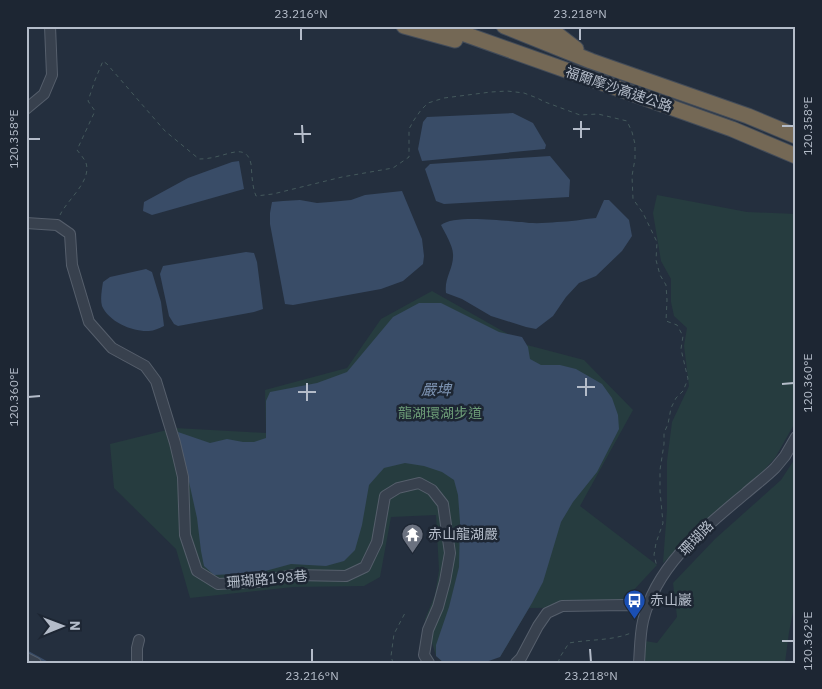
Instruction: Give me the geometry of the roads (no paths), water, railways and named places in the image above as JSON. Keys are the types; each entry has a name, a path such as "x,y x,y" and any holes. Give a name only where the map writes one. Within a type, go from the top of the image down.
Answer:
{"highway":[{"path":"404,26 551,66"},
{"name":"福爾摩沙高速公路","path":"442,26 732,129 796,156"},
{"name":"福爾摩沙高速公路","path":"504,26 591,61 748,116 796,136"},
{"path":"533,26 558,35 591,61"}],"street":[{"path":"26,109 44,94 52,75 50,26"},
{"name":"珊瑚路198巷","path":"26,223 57,225 70,234 72,265 89,322 112,348 145,366 156,381 183,477 185,535 197,570 218,584 257,582 294,575 346,576 365,567 377,542 385,496 398,488 419,483 432,490 443,504 450,554 446,581 428,630 424,655 429,663"},
{"name":"珊瑚路","path":"639,663 642,629 648,606 661,578 702,530 775,468 785,456 796,437"},
{"path":"516,663 521,658 547,613 562,606 648,606"},
{"path":"137,663 139,640"},
{"path":"26,658 36,663"}],"water":[{"path":"513,113 533,123 546,145 545,149 422,161 418,149 423,122 427,117"},
{"path":"550,156 570,180 569,197 444,204 436,201 425,169 430,164"},
{"path":"239,161 244,189 152,215 143,211 144,202 188,178"},
{"path":"402,191 422,239 423,264 403,281 381,289 293,305 285,304 270,224 272,202 300,200 317,203 330,202 351,200 365,195"},
{"path":"604,200 609,200 629,220 632,236 622,251 596,276 579,283 566,297 553,316 536,329 491,316 462,299 446,293 446,283 452,264 453,251 441,225 447,222 468,219 540,223 596,218"},
{"path":"246,252 254,253 257,262 263,309 178,326 174,324 169,316 160,274 163,266"},
{"path":"146,269 152,272 161,302 164,326 155,330 143,331 129,328 110,317 102,306 101,294 103,282 110,277"},
{"name":"嚴埤","path":"419,303 441,303 499,332 522,337 528,347 530,359 541,365 560,365 576,369 602,384 612,398 618,415 619,429 597,472 573,502 561,522 543,582 532,603 500,657 483,663 444,663 436,656 436,645 449,607 459,567 460,522 458,495 454,480 442,472 424,466 405,463 384,468 369,485 362,525 355,550 344,561 326,566 291,564 258,573 214,575 204,566 197,518 178,432 210,443 227,439 254,442 266,438 266,401 270,392 317,383 347,372 393,317"}],"waterway":[{"path":"26,651 48,663"}],"place":[{"name":"赤山龍湖嚴","path":"412,553"},
{"name":"赤山巖","path":"634,619"}],"park label":[{"name":"龍湖環湖步道","path":"440,413"}]}
